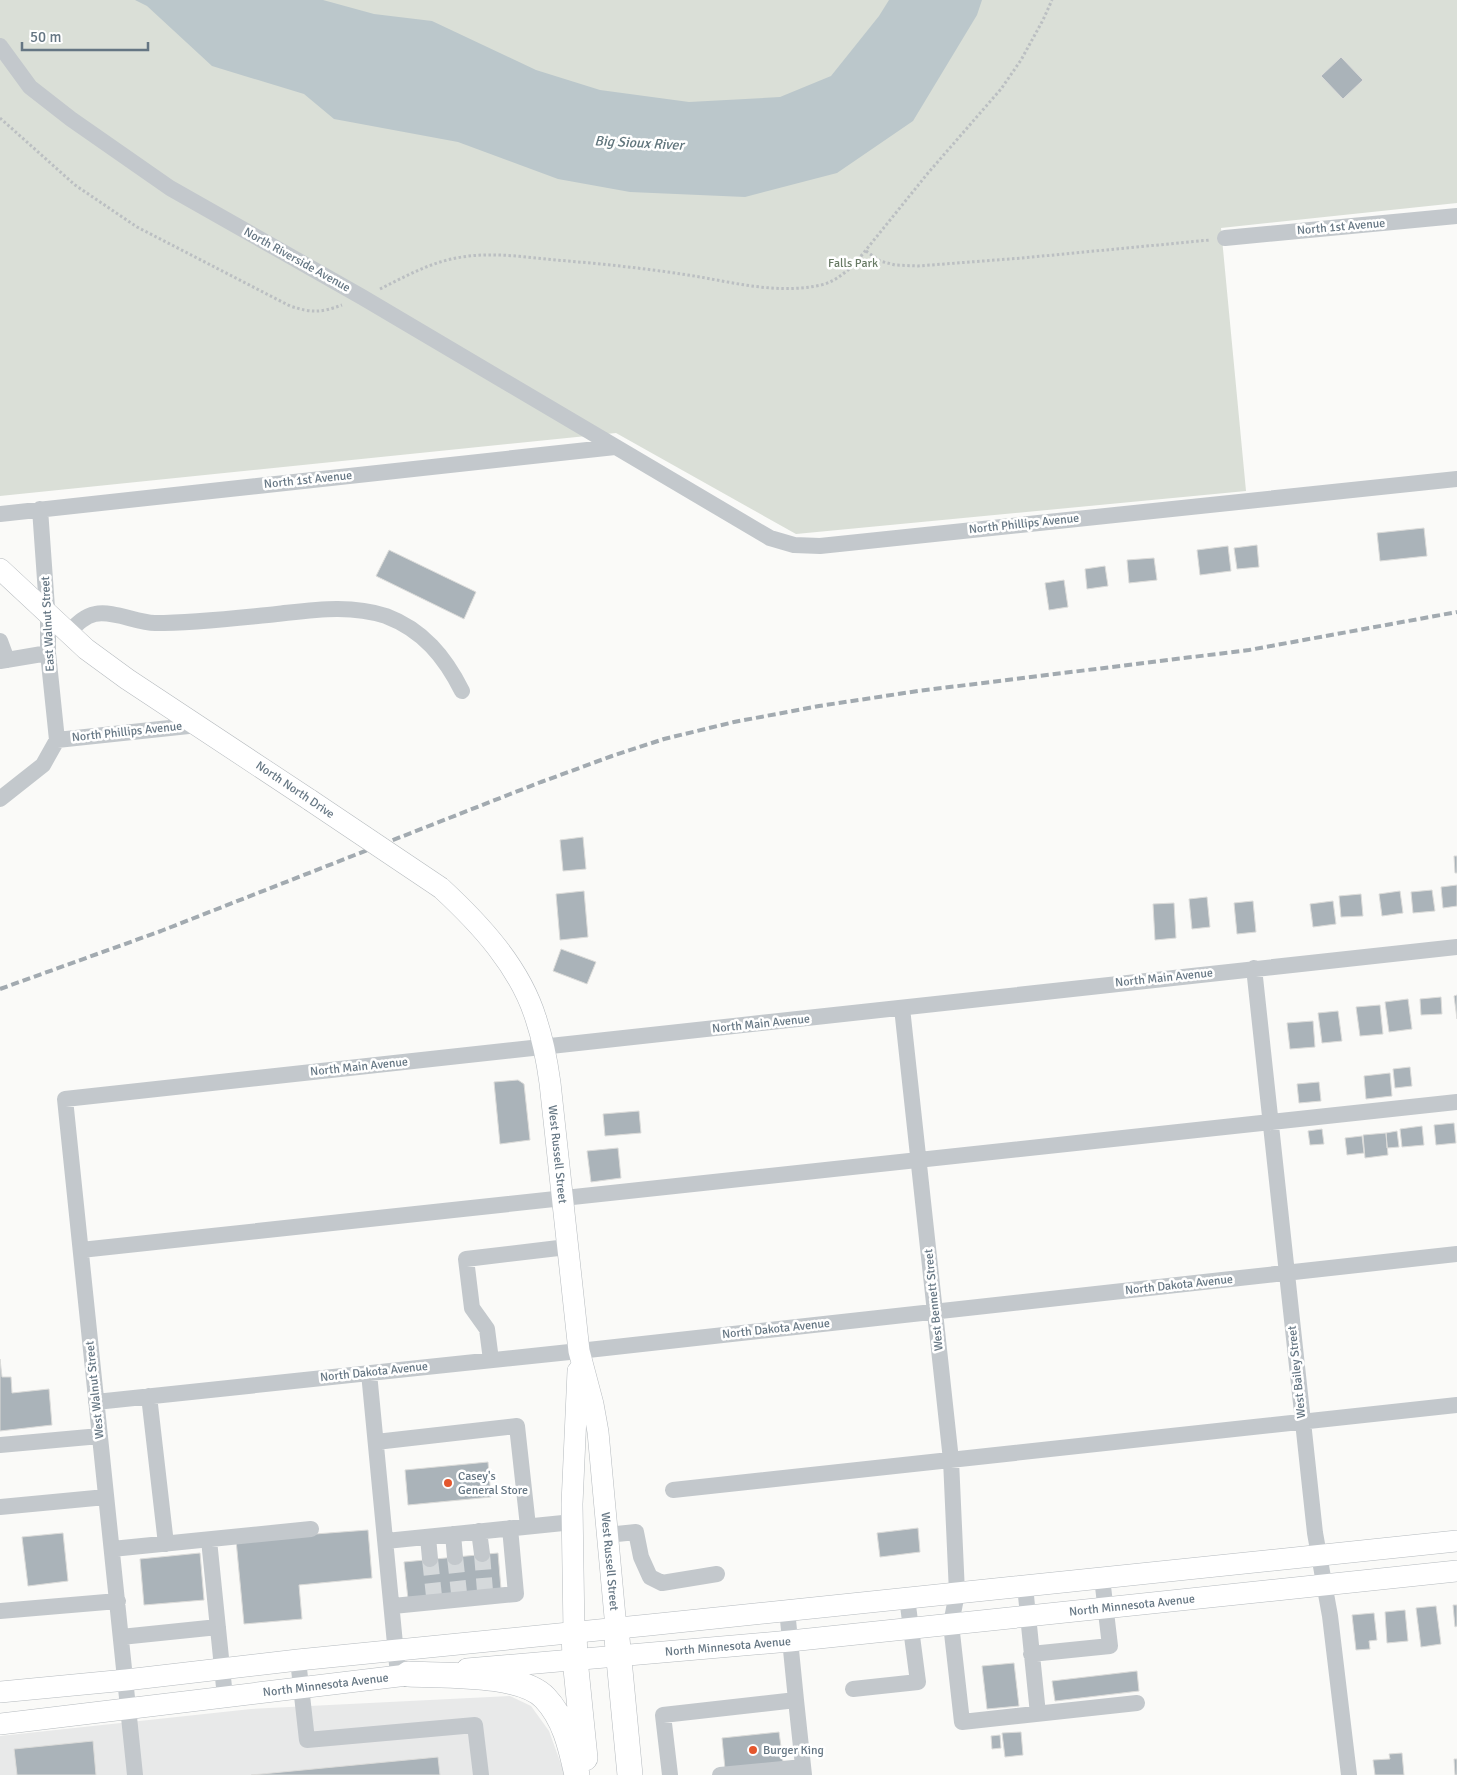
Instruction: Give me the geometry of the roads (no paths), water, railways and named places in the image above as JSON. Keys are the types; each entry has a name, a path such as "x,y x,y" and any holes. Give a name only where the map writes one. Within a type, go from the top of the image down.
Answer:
{"highway":[{"name":"West Russell Street","path":"616,1628 630,1775"},
{"name":"West Russell Street","path":"574,1632 587,1775"},
{"path":"403,1675 503,1679 523,1685 539,1694 551,1705 561,1721 569,1741 577,1775"}],"main road":[{"name":"North North Drive","path":"0,569 86,649 127,679 441,888 472,917 507,961 536,1017 544,1048"},
{"name":"West Russell Street","path":"544,1048 579,1351 593,1404 598,1432 616,1628"},
{"name":"West Russell Street","path":"574,1632 573,1471 579,1351"},
{"name":"North Minnesota Avenue","path":"0,1692 1457,1541"},
{"name":"North Minnesota Avenue","path":"0,1724 403,1675 790,1641 1457,1571"}],"street":[{"name":"North Riverside Avenue","path":"0,46 30,87 71,119 178,193 362,297 615,447"},
{"name":"North 1st Avenue","path":"1225,238 1457,216"},
{"name":"North 1st Avenue","path":"0,514 615,447"},
{"name":"North Phillips Avenue","path":"615,447 770,538 794,546 820,546 1457,479"},
{"name":"East Walnut Street","path":"40,509 48,614 48,653 57,740"},
{"path":"68,633 86,617 97,613 147,623 166,623 219,620 324,608 345,608 384,616 418,632 435,648 453,673 462,692"},
{"path":"0,641 4,660 48,653"},
{"name":"North Phillips Avenue","path":"57,740 198,725"},
{"path":"0,799 42,765 57,740"},
{"name":"North Main Avenue","path":"65,1099 1457,947"},
{"name":"West Bailey Street","path":"1254,968 1315,1533 1330,1616 1349,1775"},
{"name":"West Bennett Street","path":"902,1008 951,1460 957,1593 951,1624 962,1722 1038,1714"},
{"name":"West Walnut Street","path":"65,1099 135,1775"},
{"path":"81,1250 1457,1102"},
{"path":"491,1360 487,1329 472,1308 466,1259 567,1247"},
{"name":"North Dakota Avenue","path":"96,1402 579,1351 1457,1254"},
{"path":"370,1373 396,1651 403,1675"},
{"path":"149,1396 166,1544"},
{"path":"673,1490 1457,1405"},
{"path":"376,1442 517,1426 528,1526"},
{"path":"0,1446 100,1436"},
{"path":"0,1507 106,1497"},
{"path":"386,1541 573,1522"},
{"path":"393,1606 459,1596 516,1594 510,1528"},
{"path":"112,1549 311,1529"},
{"path":"479,1531 482,1554"},
{"path":"607,1535 636,1532 641,1557 650,1577 662,1582 717,1574"},
{"path":"453,1534 454,1557"},
{"path":"428,1537 430,1559"},
{"path":"210,1540 225,1697"},
{"path":"1031,1654 1110,1646 1102,1578"},
{"path":"1025,1586 1038,1714 1137,1703"},
{"path":"853,1689 918,1682 907,1598"},
{"path":"0,1612 118,1601"},
{"path":"720,1775 804,1771 787,1610"},
{"path":"122,1637 218,1627"},
{"path":"298,1660 307,1740 475,1725 481,1775"},
{"path":"670,1775 663,1715 796,1700"}],"water":[{"name":"Big Sioux River","path":"135,0 323,0 374,14 432,21 536,70 600,90 689,102 780,97 831,76 879,16 889,0 982,0 977,15 913,121 837,173 745,197 630,192 558,179 458,142 334,119 304,94 212,66 147,6"}],"tunnel":[{"path":"482,1554 485,1591"},
{"path":"455,1557 459,1593"},
{"path":"430,1559 434,1596"}],"railway":[{"path":"0,989 161,931 541,782 664,739 734,722 819,706 918,691 1249,650 1457,612"}],"place":[{"name":"Casey's General Store","path":"448,1483"},
{"name":"Burger King","path":"753,1750"}],"park label":[{"name":"Falls Park","path":"853,263"}]}
